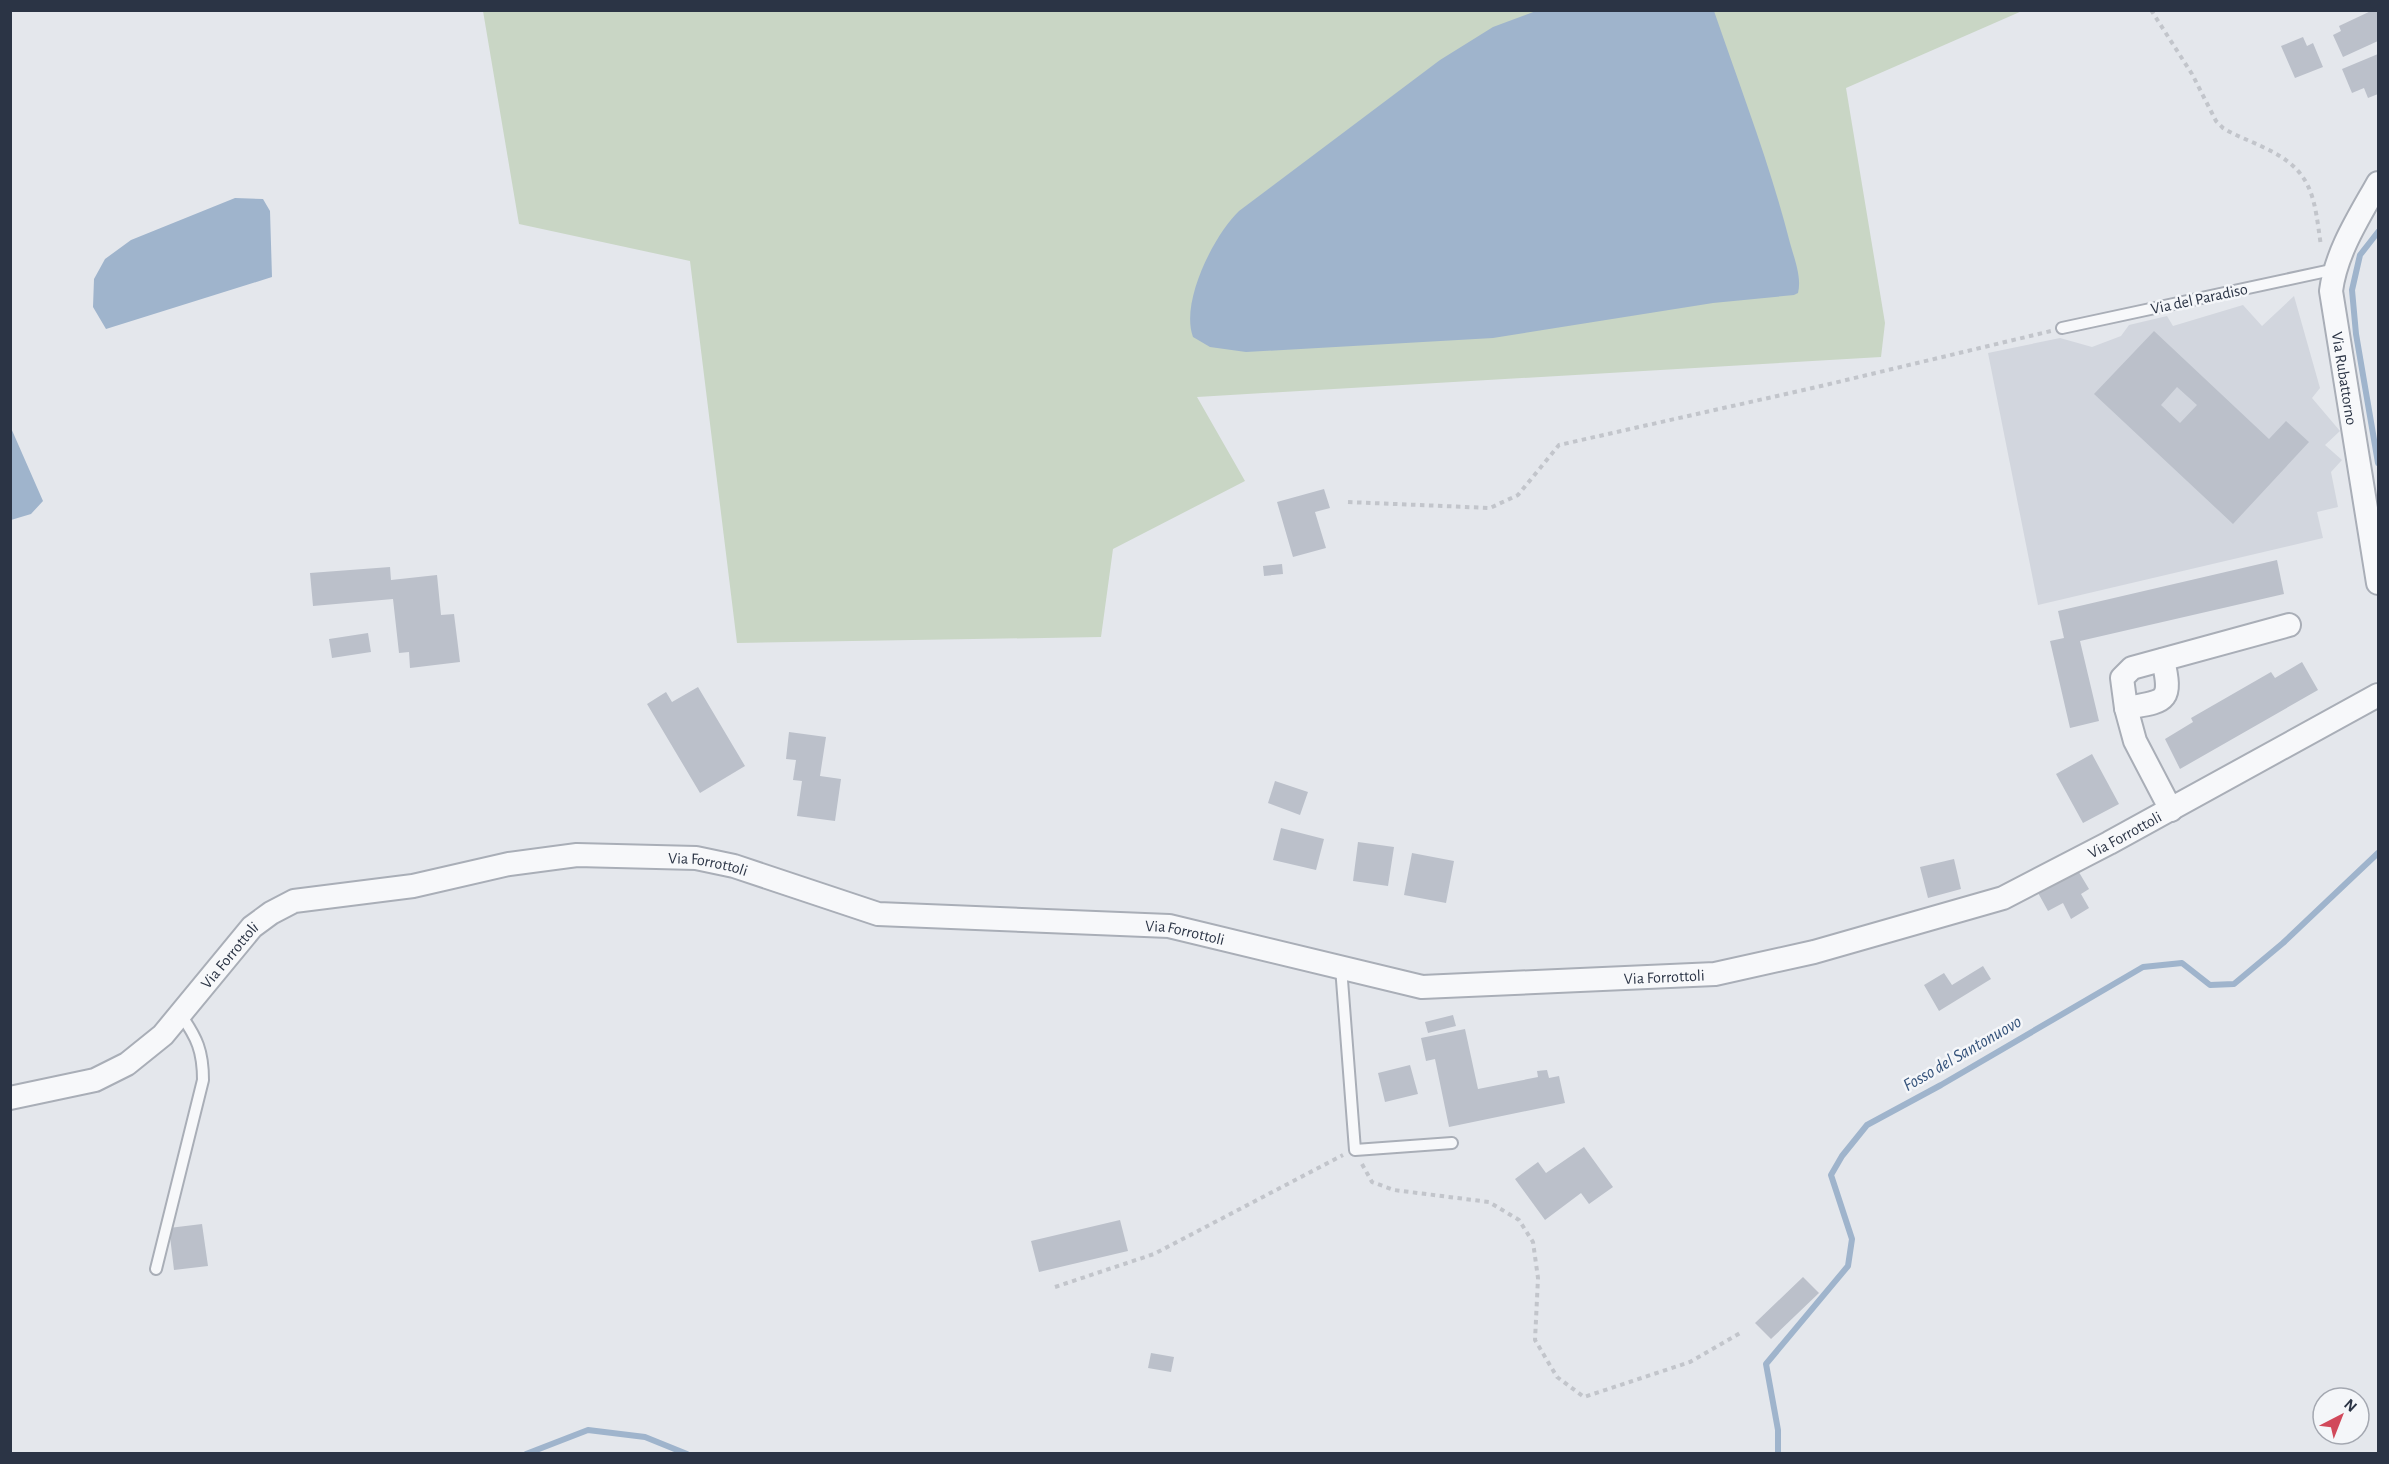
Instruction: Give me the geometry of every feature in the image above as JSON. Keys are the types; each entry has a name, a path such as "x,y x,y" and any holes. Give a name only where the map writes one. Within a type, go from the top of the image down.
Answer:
{"street":[{"name":"Via Rubattorno","path":"2379,183 2354,225 2336,269 2331,291 2379,583"},
{"path":"2171,810 2135,741 2126,708 2122,678 2132,668 2289,625"},
{"path":"2126,708 2164,698 2168,687 2163,660"},
{"name":"Via Forrottoli","path":"10,1098 95,1080 127,1064 163,1035 252,927 271,913 294,901 413,886 509,864 577,855 696,858 734,866 878,914 1169,926 1422,987 1715,974 1814,952 2003,898 2171,810 2379,695"}],"lane":[{"name":"Via del Paradiso","path":"2062,328 2336,269"},
{"path":"1341,968 1355,1150 1452,1143"},
{"path":"156,1269 203,1080 203,1056 195,1036 181,1015"}],"path":[{"path":"2151,10 2192,74 2216,121 2231,133 2278,155 2293,165 2303,177 2314,200 2321,248 2327,260 2336,269"},
{"path":"1348,502 1490,508 1518,495 1559,445 1817,387 2062,328"},
{"path":"1055,1287 1154,1254 1322,1165 1355,1150 1372,1182 1394,1190 1489,1202 1519,1220 1533,1242 1538,1278 1535,1340 1557,1377 1584,1397 1690,1362 1740,1333"}],"shaded area":[{"path":"2294,296 2320,388 2312,398 2340,431 2325,445 2342,460 2331,472 2338,507 2317,512 2323,538 2038,605 1988,353 2060,338 2092,347 2121,336 2129,325 2167,316 2173,326 2243,305 2262,326"}],"green space":[{"path":"483,11 2022,11 1846,88 1885,323 1881,357 1197,397 1245,481 1113,549 1101,637 737,643 690,261 519,224"}],"water":[{"path":"1536,11 1714,11 1773,184 1797,268 1798,293 1713,303 1493,338 1246,352 1210,347 1193,337 1190,323 1195,288 1219,236 1239,211 1440,60 1493,27"},
{"path":"235,198 263,199 270,211 272,277 106,329 93,307 94,279 105,259 131,240"},
{"path":"11,428 43,501 31,514 11,520"}],"building":[{"path":"2373,10 2378,10 2378,41 2343,57 2333,35 2341,31 2339,26"},
{"path":"2303,37 2307,46 2313,43 2323,67 2295,78 2281,46"},
{"path":"2378,54 2378,94 2368,98 2364,88 2352,93 2342,69"},
{"path":"2154,331 2269,439 2286,421 2309,442 2233,524 2094,394","holes":["2177,387 2197,405 2180,423 2161,405"]},
{"path":"1324,489 1330,508 1315,512 1326,548 1293,557 1277,502"},
{"path":"2277,560 2284,594 2080,641 2099,721 2070,728 2050,641 2064,638 2058,611"},
{"path":"1282,564 1283,574 1264,576 1263,566"},
{"path":"390,567 391,580 437,575 441,615 454,614 460,662 410,668 409,652 399,653 393,599 313,606 310,573"},
{"path":"368,633 371,652 332,658 329,639"},
{"path":"2302,662 2318,690 2180,769 2165,739 2193,722 2191,718 2271,672 2275,678"},
{"path":"698,687 745,766 700,793 647,704 666,692 672,702"},
{"path":"789,732 826,737 820,776 841,779 835,821 797,816 802,781 793,780 796,760 786,759"},
{"path":"2092,754 2119,804 2083,823 2056,774"},
{"path":"1275,781 1308,792 1300,815 1268,803"},
{"path":"1281,828 1324,839 1316,870 1273,860"},
{"path":"1358,842 1394,847 1388,886 1353,881"},
{"path":"1412,853 1454,861 1446,903 1404,895"},
{"path":"1954,859 1961,889 1928,898 1920,867"},
{"path":"2077,869 2089,889 2081,894 2089,908 2071,919 2063,903 2048,911 2037,891"},
{"path":"1983,966 1991,979 1939,1011 1924,985 1944,973 1952,985"},
{"path":"1453,1015 1456,1026 1428,1033 1425,1022"},
{"path":"1465,1029 1478,1089 1538,1077 1537,1071 1547,1070 1549,1078 1559,1076 1565,1103 1449,1127 1435,1059 1426,1061 1421,1038"},
{"path":"1410,1065 1418,1094 1385,1102 1378,1073"},
{"path":"1584,1147 1613,1187 1589,1204 1581,1193 1545,1220 1515,1179 1538,1162 1546,1173"},
{"path":"1120,1220 1128,1251 1039,1272 1031,1241"},
{"path":"202,1224 208,1266 174,1270 169,1228"},
{"path":"1803,1277 1819,1293 1771,1339 1755,1323"},
{"path":"1151,1353 1174,1357 1171,1372 1148,1368"}],"waterway":[{"name":"Fosso del Santonuovo","path":"2378,232 2360,255 2352,290 2356,334 2378,463"},
{"name":"Fosso del Santonuovo","path":"1778,1454 1778,1430 1766,1364 1848,1266 1852,1239 1831,1175 1842,1156 1867,1125 1941,1085 2143,967 2182,963 2210,985 2234,984 2283,943 2378,853"},
{"name":"Fosso del Santonuovo","path":"526,1454 588,1430 645,1437 687,1454"}]}
